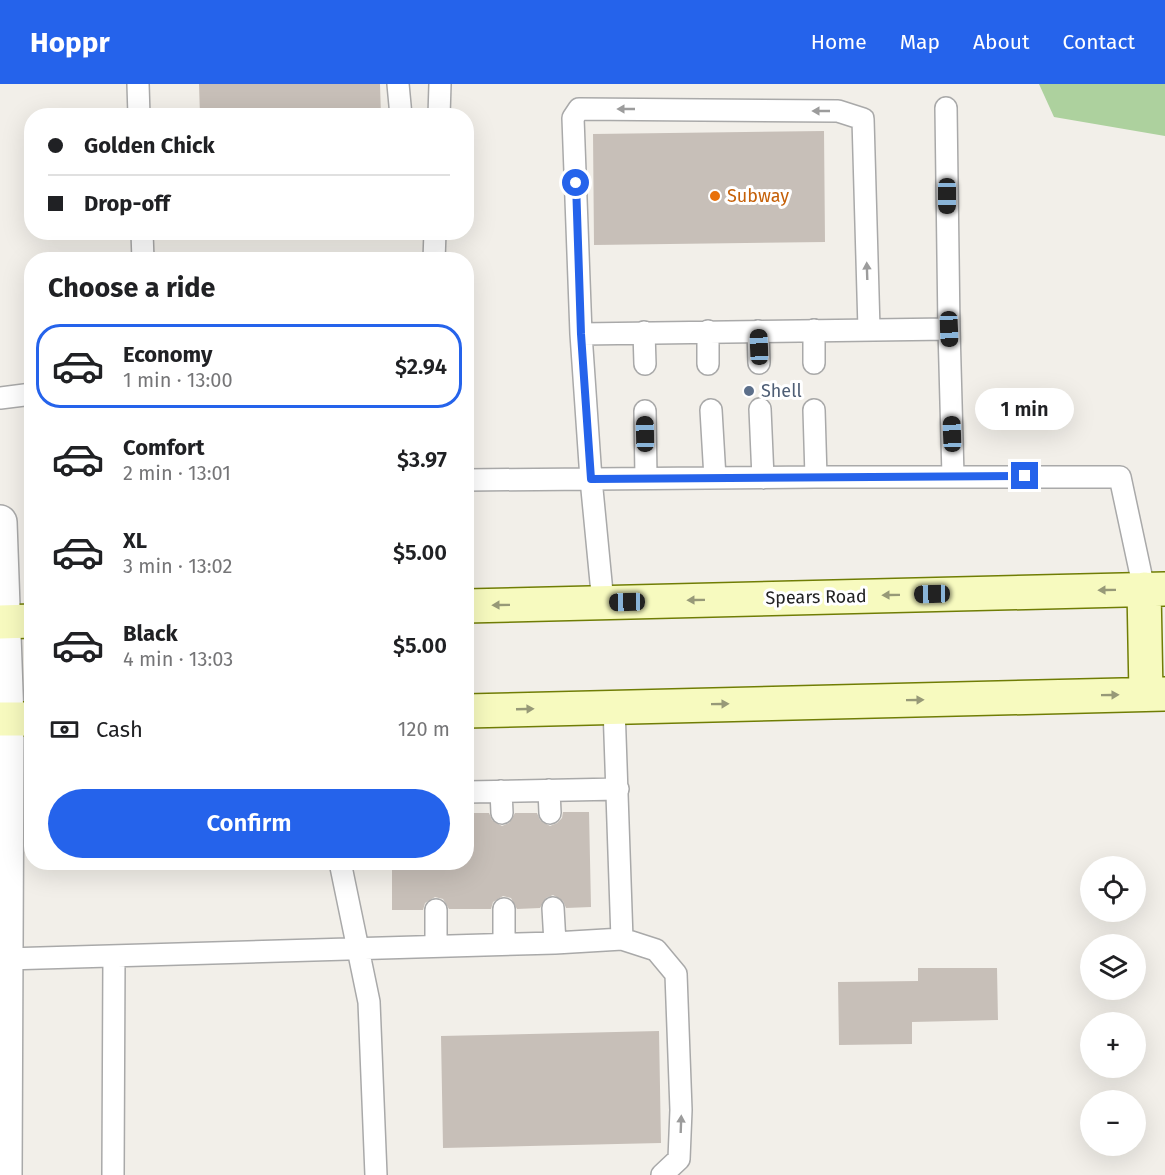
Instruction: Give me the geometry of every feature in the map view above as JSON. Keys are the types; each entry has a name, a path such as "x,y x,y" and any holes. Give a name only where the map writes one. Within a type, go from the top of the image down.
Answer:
{"main road":[{"name":"Spears Road","path":"474,606 1154,589"},
{"path":"474,711 1155,694 1154,589"}],"street":[{"path":"0,522 12,622 13,719 6,959 5,1175"}],"lane":[{"path":"138,84 139,108"},
{"path":"398,84 400,108"},
{"path":"439,108 440,84"},
{"path":"946,108 949,329 954,476"},
{"path":"603,603 591,479 581,334 573,118 579,109 838,111 863,119 869,329"},
{"path":"581,334 949,329"},
{"path":"814,330 814,363"},
{"path":"758,331 759,363"},
{"path":"644,332 645,364"},
{"path":"708,332 708,364"},
{"path":"0,398 24,395"},
{"path":"760,409 763,478"},
{"path":"711,410 715,478"},
{"path":"814,410 816,477"},
{"path":"645,411 646,478"},
{"path":"474,480 1120,477 1154,589"},
{"path":"614,707 622,939"},
{"path":"474,792 618,789"},
{"path":"549,790 550,813"},
{"path":"501,791 502,813"},
{"path":"342,870 369,1002 376,1175"},
{"path":"553,908 555,943"},
{"path":"436,909 436,946"},
{"path":"504,909 504,944"},
{"path":"6,959 555,943 622,939 656,950 676,974 681,1110 679,1159 662,1175"},
{"path":"113,1175 114,957"}],"green space":[{"path":"1039,84 1165,84 1165,136 1054,117"}],"building":[{"path":"199,84 380,84 381,108 200,108"},
{"path":"824,131 825,242 594,245 593,134"},
{"path":"563,812 589,812 591,907 566,908 563,901 553,895 546,898 540,908 517,909 511,898 503,896 493,902 491,909 449,909 443,899 435,897 425,903 423,910 392,910 392,870 474,870 474,813 489,813 492,820 502,826 509,823 515,813 537,813 540,820 550,826 562,818"},
{"path":"918,968 997,968 998,1020 912,1022 912,1044 839,1045 838,982 918,981"},
{"path":"659,1031 661,1143 443,1148 441,1036"}],"place":[{"name":"Subway","path":"715,196"},
{"name":"Shell","path":"749,391"}],"route":[{"path":"576,183 581,334 591,479 1025,476"}]}
